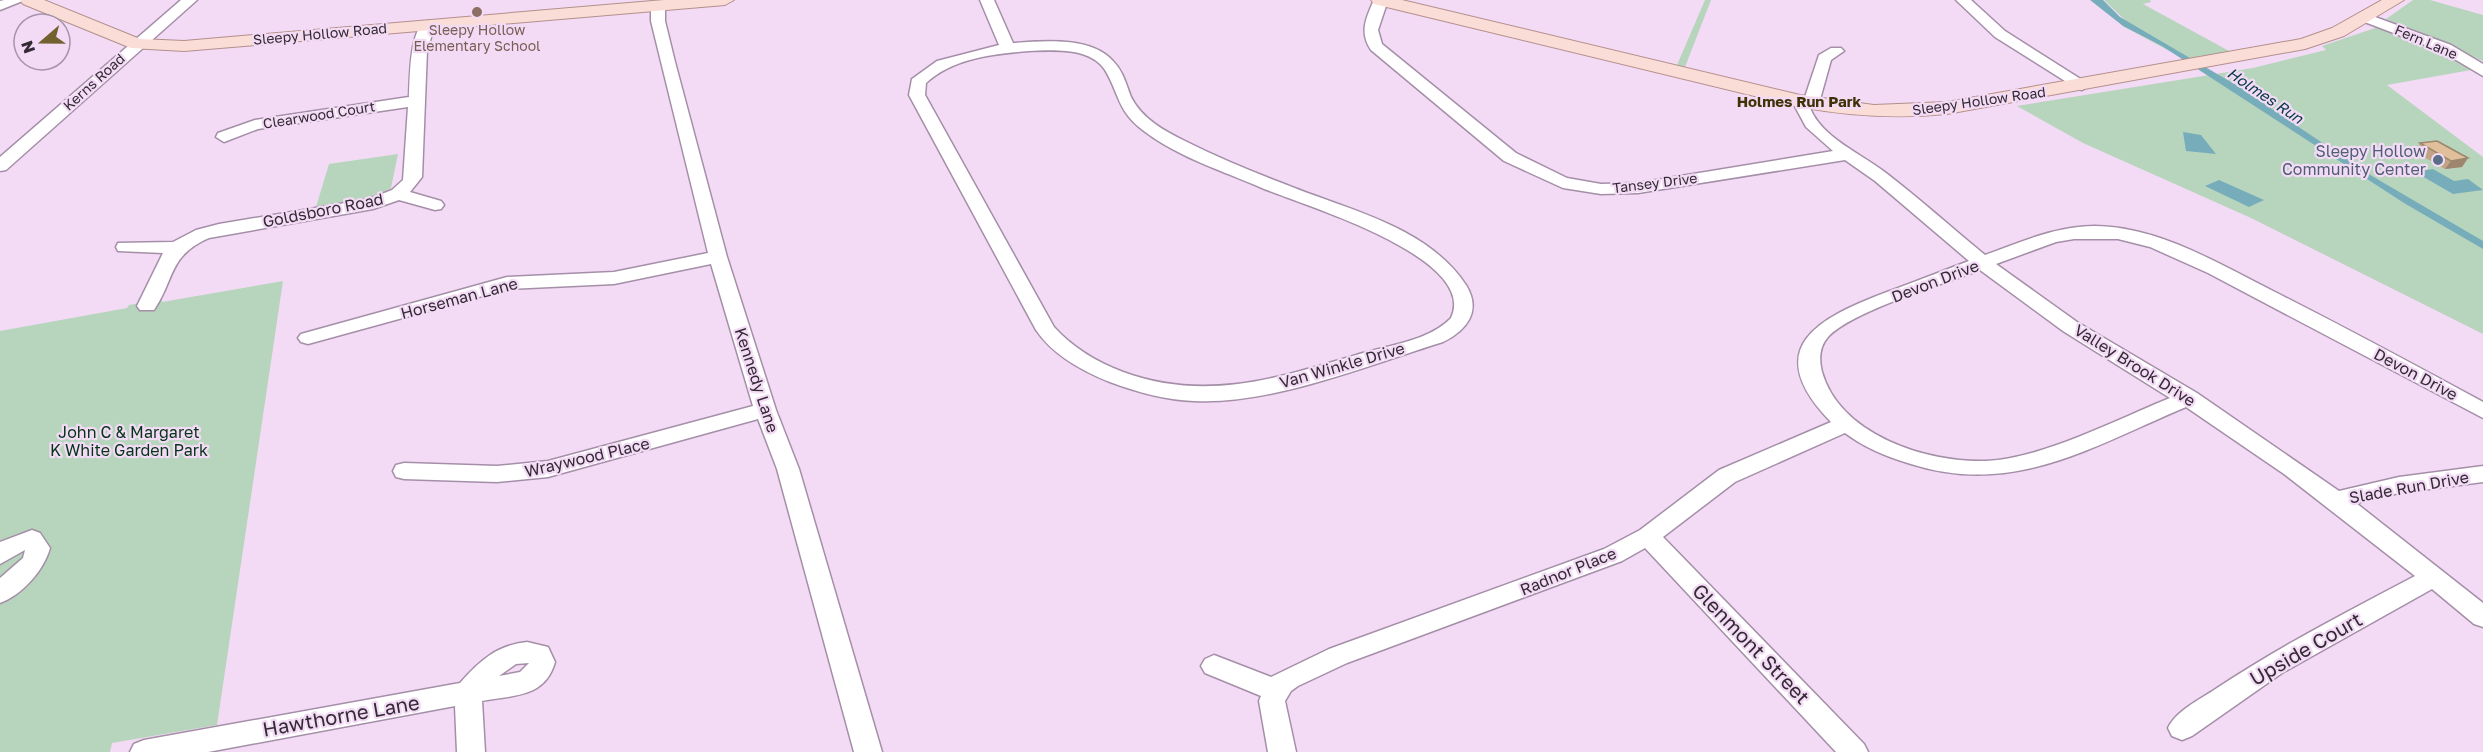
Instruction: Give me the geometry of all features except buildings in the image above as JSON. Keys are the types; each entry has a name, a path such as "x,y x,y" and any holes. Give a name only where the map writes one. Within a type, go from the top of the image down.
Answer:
{"main road":[{"name":"Sleepy Hollow Road","path":"29,0 136,44 184,46 725,0"},
{"name":"Sleepy Hollow Road","path":"1381,0 1806,102 1864,111 1920,111 2177,69 2305,44 2367,18 2395,0"}],"street":[{"path":"0,6 18,0"},
{"name":"Kerns Road","path":"0,166 136,44 190,0"},
{"path":"987,0 1008,48"},
{"name":"Tansey Drive","path":"1381,0 1370,27 1370,34 1376,46 1510,157 1563,183 1601,189 1638,188 1849,154"},
{"path":"1963,0 2000,34 2082,85"},
{"name":"Kennedy Lane","path":"658,6 658,21 667,62 718,257 765,410 788,469 868,752"},
{"name":"Fern Lane","path":"2367,18 2430,41 2483,71"},
{"name":"Goldsboro Road","path":"176,248 199,235 219,229 373,204 398,194 411,183 419,50 428,25"},
{"name":"Van Winkle Drive","path":"1068,47 1102,58 1111,68 1130,108 1148,127 1217,164 1354,219 1419,249 1443,268 1458,287 1465,307 1462,316 1448,332 1436,338 1304,378 1232,395 1201,396 1162,392 1116,377 1079,359 1046,330 916,95 918,82 938,66 1008,48 1068,47"},
{"path":"1806,102 1824,58 1836,51"},
{"name":"Clearwood Court","path":"224,137 255,125 416,101"},
{"name":"Valley Brook Drive","path":"1806,102 1805,116 1812,123 1882,178 1981,263 2054,315 2189,398 2336,500 2483,617"},
{"path":"398,194 435,204"},
{"name":"Devon Drive","path":"2189,398 2054,455 2009,468 1959,468 1919,459 1846,424 1826,406 1811,374 1811,349 1822,330 1852,312 2051,237 2077,231 2104,232 2154,242 2181,253 2294,309 2483,411"},
{"path":"125,247 176,248"},
{"path":"147,306 169,255 176,248"},
{"name":"Horseman Lane","path":"308,338 507,283 614,278 718,257"},
{"name":"Wraywood Place","path":"404,471 497,474 548,469 765,410"},
{"name":"Radnor Place","path":"1276,690 1281,683 1297,673 1582,568 1648,536 1727,476 1846,424"},
{"name":"Slade Run Drive","path":"2336,500 2410,483 2483,474"},
{"name":"Glenmont Street","path":"1648,536 1854,752"},
{"path":"0,555 13,545 32,539 38,548 34,562 2,588"},
{"name":"Upside Court","path":"2182,728 2209,707 2314,643 2434,577"},
{"path":"1214,666 1276,690 1272,711 1282,752"},
{"name":"Hawthorne Lane","path":"144,752 468,693 471,752"}],"green space":[{"path":"1705,0 1711,0 1685,67 1677,65"},
{"path":"2104,0 2150,0 2151,2 2143,4 2231,52 2184,59 2123,26 2130,25"},
{"path":"2413,0 2430,0 2483,15 2483,61 2386,19"},
{"path":"2378,27 2426,44 2471,70 2387,85 2483,157 2483,334 2251,218 2083,143 2017,106 2253,68 2326,50 2322,46"},
{"path":"398,154 391,188 375,196 316,207 329,164"},
{"name":"John C & Margaret K White Garden Park","path":"283,281 217,725 112,743 110,752 0,752 0,331 127,308 129,305 162,299 162,302"}],"water":[{"path":"2090,0 2103,0 2120,17 2236,85 2372,176 2483,241 2483,249 2404,203 2162,46 2123,26"},
{"path":"2183,132 2201,135 2216,154 2186,151"},
{"path":"2433,169 2454,181 2468,179 2483,190 2453,194 2415,172"},
{"path":"2219,180 2264,200 2249,207 2205,186"}],"place":[{"name":"Sleepy Hollow Elementary School","path":"477,12"},
{"name":"Sleepy Hollow Community Center","path":"2438,160"}],"district":[{"name":"Holmes Run Park","path":"1799,102"}],"water label":[{"name":"Holmes Run","path":"2265,96"}]}
